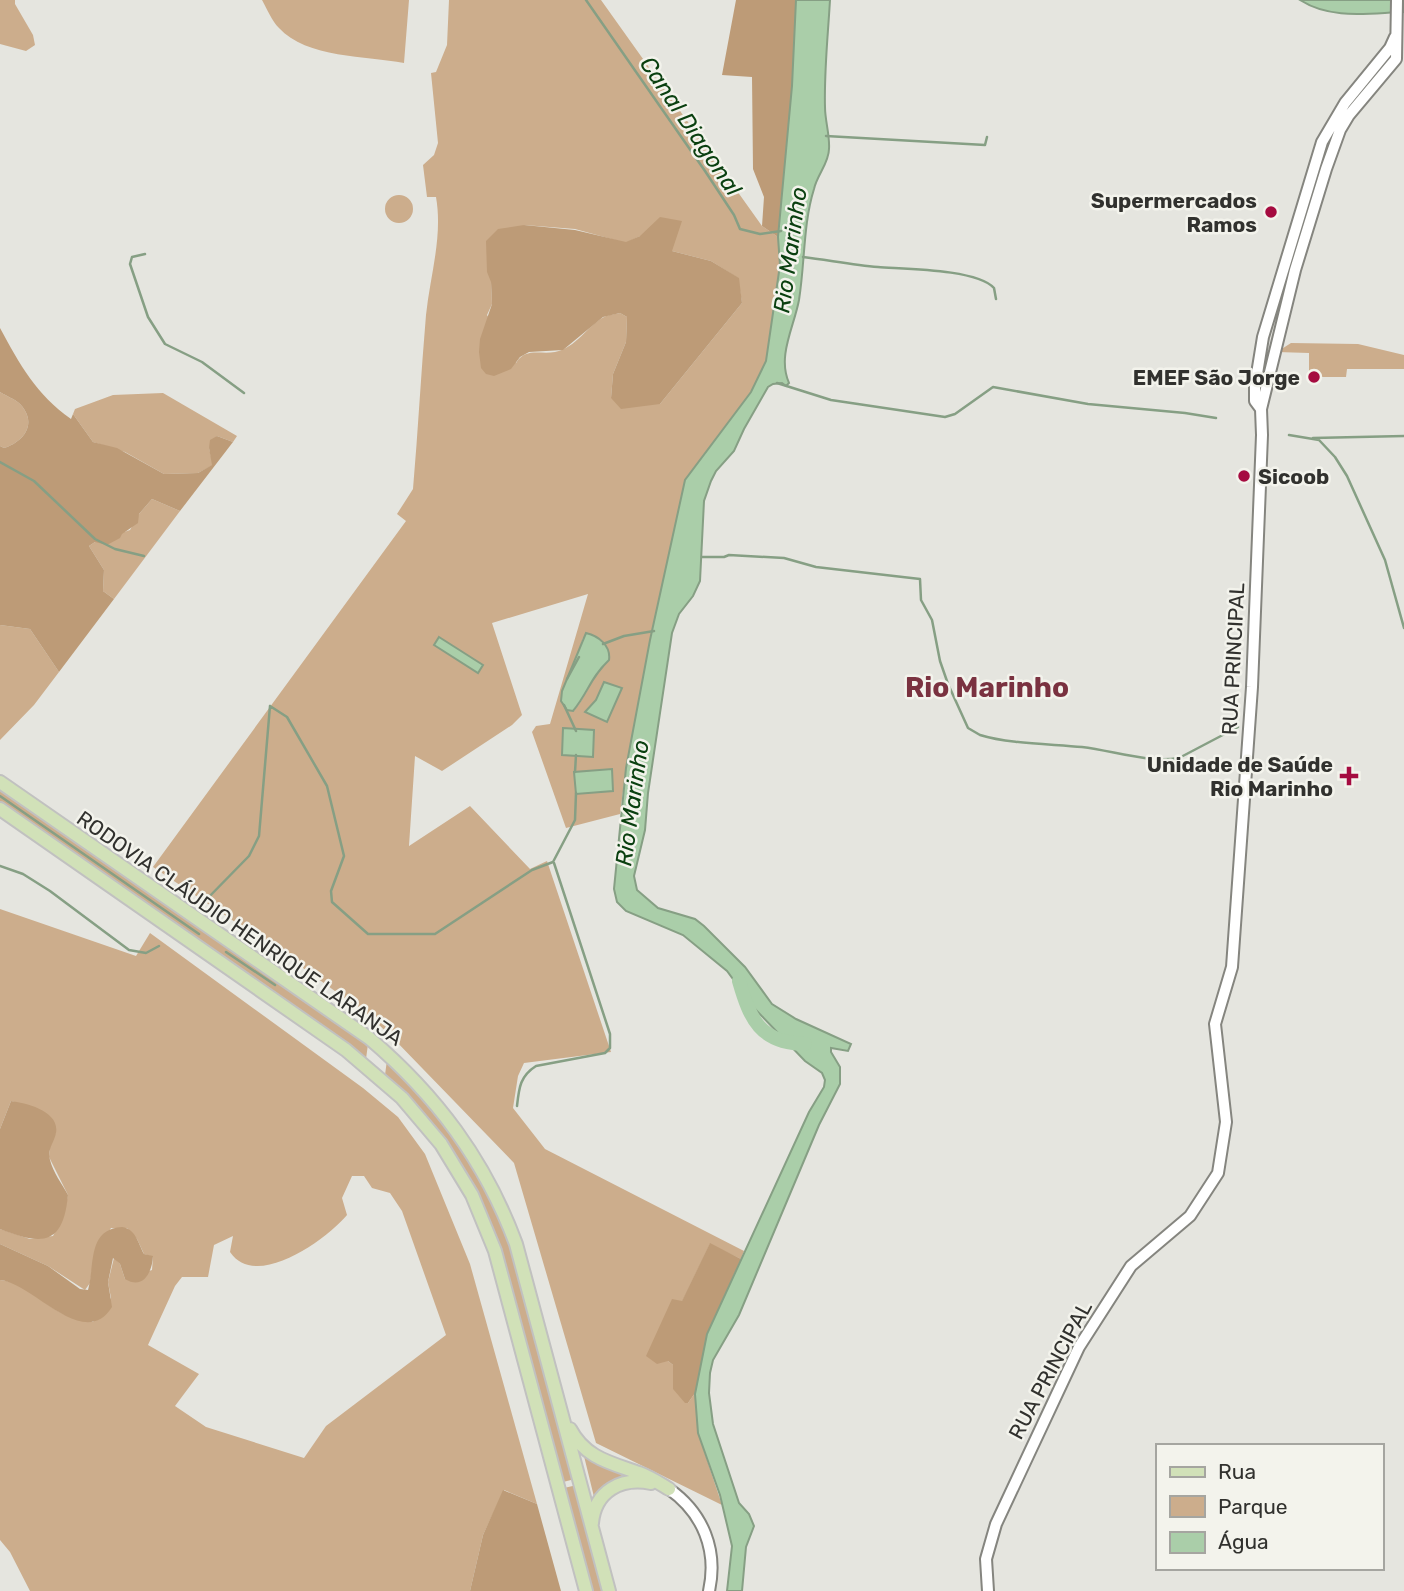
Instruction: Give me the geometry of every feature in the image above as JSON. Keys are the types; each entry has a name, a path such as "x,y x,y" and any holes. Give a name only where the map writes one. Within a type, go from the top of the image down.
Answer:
{"main road":[{"name":"RUA PRINCIPAL","path":"988,1591 986,1559 996,1524 1075,1353 1131,1266 1189,1216 1218,1174 1226,1122 1215,1024 1232,967 1252,687 1262,427 1261,409 1255,401 1255,386 1262,337 1322,142 1331,122 1390,48 1397,34 1397,0"},
{"name":"RODOVIA CLÁUDIO HENRIQUE LARANJA","path":"0,782 369,1038 418,1083 446,1114 471,1149 509,1224 609,1591"},
{"name":"RODOVIA CLÁUDIO HENRIQUE LARANJA","path":"0,809 365,1065 416,1113 446,1152 472,1195 501,1270 584,1586"},
{"path":"559,1403 573,1434 587,1451 606,1462 648,1477 669,1489 692,1510 705,1533 712,1563 709,1591"},
{"path":"593,1531 597,1504 606,1492 617,1485 636,1481 669,1489"}],"green space":[{"path":"0,0 15,0 33,35 35,45 26,51 0,44"},
{"path":"262,0 409,0 404,63 338,54 305,45 279,28"},
{"path":"449,0 601,0 762,226 778,237 780,265 766,361 751,392 685,480 650,640 620,814 566,828 532,732 536,726 550,724 588,594 492,623 522,715 512,725 442,771 415,756 409,846 470,806 530,869 547,861 611,1052 524,1063 518,1076 513,1108 545,1149 744,1251 741,1259 710,1244 682,1302 672,1300 668,1361 673,1365 673,1377 688,1403 695,1393 698,1433 722,1505 596,1443 514,1163 368,1015 292,960 153,867 406,521 397,514 413,489 426,315 438,227 436,197 427,197 423,165 434,155 438,143 431,73 436,72 447,45","holes":["524,225 575,229 626,243 640,236 672,251 711,261 738,278 742,303 660,404 611,398 613,374 626,342 627,317 620,313 606,316 562,350 529,353 516,363 487,315 492,304 491,282","583,638 609,660 574,711 567,709 567,679 572,672"]},
{"path":"399,195 409,199 413,209 409,219 399,223 389,219 385,209 389,199"},
{"path":"1291,343 1358,344 1404,355 1404,369 1347,369 1346,377 1309,377 1309,353 1277,352"},
{"path":"0,392 20,404 28,418 23,436 4,448 0,446"},
{"path":"163,393 237,436 233,442 217,436 209,448 213,465 198,473 164,474 125,452 93,442 73,414 75,409 113,395"},
{"path":"152,499 180,511 114,599 103,591 104,570 89,546 130,530"},
{"path":"0,625 30,629 59,672 34,705 0,740"},
{"path":"0,787 368,1044 366,1059 0,803"},
{"path":"0,909 136,956 150,933 363,1088 398,1117 425,1154 470,1264 537,1504 504,1490 483,1535 470,1591 30,1591 10,1552 0,1540 0,1280 24,1288 65,1315 93,1322 111,1298 108,1282 114,1258 120,1264 125,1279 152,1270 153,1257 144,1254 137,1239 127,1228 111,1228 94,1257 90,1283 85,1290 48,1266 0,1244 0,1229 30,1239 53,1236 64,1214 68,1195 49,1157 50,1145 56,1132 50,1118 33,1107 11,1101 0,1129","holes":["352,1176 364,1176 372,1188 390,1193 402,1211 446,1335 326,1426 304,1458 206,1427 175,1406 199,1374 148,1345 175,1286 182,1277 208,1277 214,1245 233,1236 230,1252 242,1263 256,1266 273,1264 308,1248 347,1215 342,1198"]},
{"path":"387,1060 442,1118 487,1188 511,1245 575,1479 563,1482 500,1249 406,1094 385,1075"},
{"path":"583,1452 637,1477 623,1478 613,1483 595,1501"},
{"path":"577,1485 605,1591 592,1591 564,1488"}],"shaded area":[{"path":"736,0 796,0 792,86 778,237 762,226 764,197 753,169 752,77 722,75"},
{"path":"660,217 682,221 672,251 711,261 739,278 742,303 660,404 621,409 611,398 613,374 626,342 627,317 620,313 603,317 563,350 529,352 520,357 511,369 494,376 486,374 481,368 479,352 480,339 492,304 486,241 498,229 524,225 575,230 626,242 640,236"},
{"path":"0,328 38,389 71,419 73,414 93,442 117,448 164,474 198,473 212,465 210,440 217,436 233,442 180,511 152,499 139,514 138,523 120,538 107,545 95,542 89,546 104,570 103,591 114,599 59,672 30,629 0,625 0,446 4,448 11,445 23,436 28,418 20,404 0,392"},
{"path":"11,1101 41,1110 53,1119 56,1125 49,1156 68,1195 61,1225 48,1238 27,1238 0,1229 0,1129"},
{"path":"122,1227 134,1234 144,1254 153,1256 152,1262 142,1281 131,1282 125,1279 120,1264 113,1258 108,1282 112,1307 101,1319 87,1322 73,1319 13,1284 0,1280 0,1244 48,1266 80,1289 88,1290 94,1250 98,1241 111,1229"},
{"path":"710,1243 741,1259 707,1334 695,1393 688,1403 685,1403 673,1389 673,1365 668,1361 657,1364 646,1356 672,1299 682,1301"},
{"path":"503,1490 537,1504 561,1591 470,1591 483,1535"}],"water":[{"path":"796,0 830,0 825,94 829,144 827,159 810,202 799,300 786,352 789,383 786,386 782,383 768,387 734,451 716,471 704,501 700,581 693,596 679,614 672,633 645,830 634,876 637,890 658,908 695,919 704,926 745,967 772,1004 796,1019 851,1044 848,1051 831,1048 840,1067 840,1084 819,1125 739,1315 713,1360 710,1373 709,1393 713,1424 739,1503 749,1514 754,1526 746,1547 742,1591 727,1591 732,1546 720,1495 698,1433 695,1394 707,1334 825,1080 822,1073 805,1061 755,1009 727,971 683,935 626,911 617,902 614,889 626,768 650,640 685,480 751,392 766,361 780,265 778,237 792,86"},
{"path":"1300,0 1404,0 1404,12 1337,13"},
{"path":"586,633 603,642 608,650 609,660 597,673 573,711 567,710 561,701 562,691"},
{"path":"439,637 483,665 478,673 434,645"},
{"path":"604,682 622,688 607,722 585,712 596,700"},
{"path":"563,728 594,730 593,757 562,755"},
{"path":"612,769 613,791 576,794 574,772"}],"waterway":[{"name":"Canal Diagonal","path":"586,0 705,171 740,229 760,234 781,231"},
{"path":"826,136 985,145 987,137"},
{"path":"145,254 132,257 130,264 148,317 165,344 202,362 244,393"},
{"path":"803,257 972,277 994,288 996,299"},
{"path":"777,383 831,400 945,417 955,414 993,387 1088,404 1216,418"},
{"path":"1289,435 1319,440 1335,457 1347,476 1385,560 1404,628"},
{"path":"1313,438 1404,436"},
{"path":"0,462 34,481 95,539 115,549 144,556"},
{"path":"702,557 729,555 784,558 816,567 920,579 921,600 932,620 940,661 948,684 968,728 980,735 1017,742 1082,747 1143,758 1167,759 1179,758 1238,727"},
{"path":"603,644 624,636 654,631"},
{"path":"567,679 579,657"},
{"path":"564,705 576,731"},
{"path":"270,706 287,717 327,786 344,856 331,891 332,902 368,934 435,934 532,870 553,862 575,820 576,793"},
{"path":"202,904 249,856 259,836 270,706"},
{"path":"575,772 576,755"},
{"path":"0,796 199,934"},
{"path":"517,1106 521,1083 536,1066 605,1053 610,1048 610,1034 554,863"},
{"path":"0,866 23,874 50,891 129,950 146,953 159,946"},
{"path":"226,952 275,985"},
{"name":"Rio Marinho","path":"739,981 753,1017 767,1034 790,1043 805,1044"}],"place":[{"name":"Supermercados Ramos","path":"1271,212"},
{"name":"EMEF São Jorge","path":"1314,377"},
{"name":"Sicoob","path":"1244,476"},
{"name":"Unidade de Saúde Rio Marinho","path":"1349,776"}],"district":[{"name":"Rio Marinho","path":"987,687"}]}
